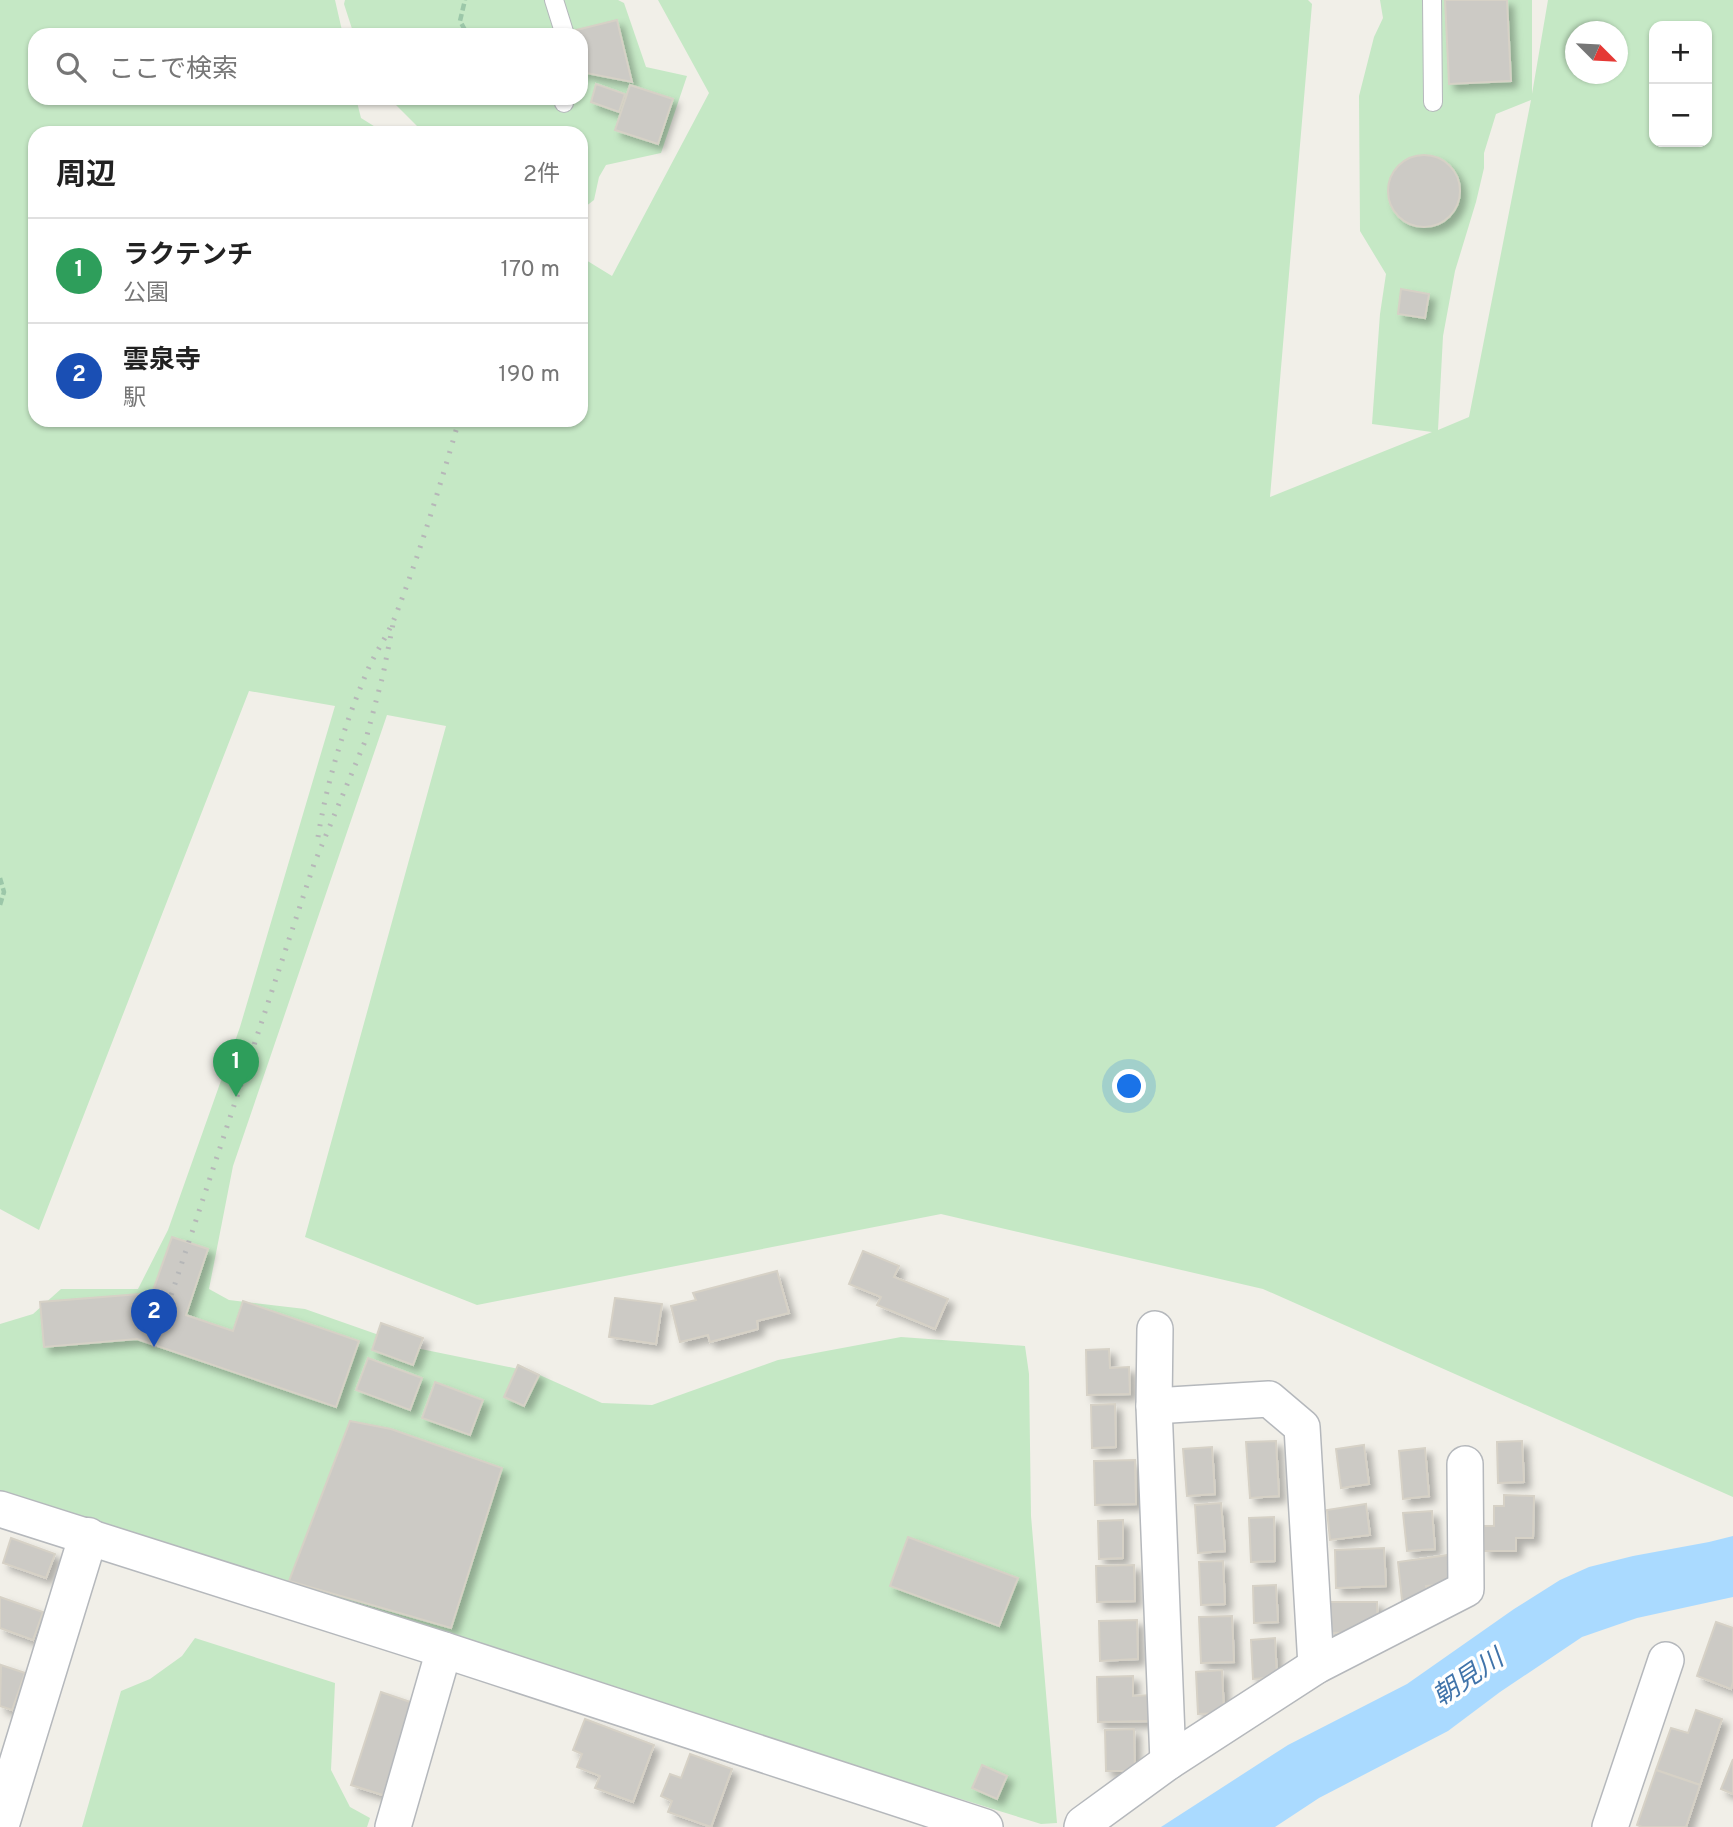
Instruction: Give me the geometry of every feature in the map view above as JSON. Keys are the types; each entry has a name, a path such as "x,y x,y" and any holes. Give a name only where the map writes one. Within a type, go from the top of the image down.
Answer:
{"street":[{"path":"1156,1329 1154,1406 1168,1762"},
{"path":"1154,1406 1269,1399 1302,1427 1316,1666"},
{"path":"1082,1827 1168,1762 1316,1666 1466,1590 1465,1464"},
{"path":"0,1509 444,1650 985,1827"},
{"path":"0,1824 88,1537"},
{"path":"393,1827 444,1650"},
{"path":"1610,1827 1666,1660"}],"lane":[{"path":"554,0 563,28"},
{"path":"1432,0 1433,102"}],"path":[{"path":"464,28 460,21 465,0"},
{"path":"0,878 4,892 0,905"}],"green space":[{"path":"0,0 335,0 341,28 28,28 28,105 358,105 361,118 374,126 28,126 28,427 588,427 588,261 612,276 709,93 658,0 1308,0 1312,4 1270,497 1432,432 1372,424 1380,314 1386,274 1360,231 1359,96 1374,37 1383,18 1380,0 1532,0 1532,94 1548,0 1733,0 1733,1497 1263,1289 941,1214 477,1305 305,1237 446,726 387,715 233,1166 209,1289 229,1300 305,1309 416,1348 533,1372 602,1403 652,1405 778,1360 901,1337 1025,1346 1029,1374 1031,1516 1057,1823 1041,1824 0,1498 0,1324 33,1314 61,1289 138,1289 168,1230 240,1027 335,706 249,691 39,1230 0,1209","holes":["1531,100 1469,417 1438,430 1443,336 1455,271 1476,202 1484,168 1484,153 1496,114"]},
{"path":"345,0 618,0 624,3 646,67 687,76 661,153 606,165 599,177 594,200 588,205 588,126 417,126 396,105 588,105 588,28 352,28"},
{"path":"195,1638 335,1683 331,1770 350,1807 370,1818 367,1827 82,1827 121,1691 150,1679 182,1656"}],"water":[{"name":"朝見川","path":"1733,1536 1733,1597 1637,1618 1582,1637 1448,1731 1319,1798 1275,1827 1161,1827 1288,1745 1407,1684 1560,1580 1589,1567"}],"building":[{"path":"1445,0 1507,0 1511,81 1449,84"},
{"path":"617,20 632,82 588,73 588,28 584,28"},
{"path":"596,84 625,94 619,112 591,102"},
{"path":"630,85 673,99 658,144 615,130"},
{"path":"1424,155 1444,161 1454,171 1460,191 1454,211 1444,221 1424,227 1404,221 1394,211 1388,191 1394,171 1404,161"},
{"path":"1401,289 1429,294 1425,318 1398,314"},
{"path":"172,1237 208,1249 186,1315 233,1331 243,1301 359,1341 336,1407 137,1339 44,1347 40,1302 152,1293"},
{"path":"863,1251 899,1266 894,1277 948,1299 935,1329 877,1305 881,1297 849,1284"},
{"path":"777,1271 789,1313 757,1321 758,1329 710,1342 708,1335 680,1342 671,1306 696,1300 693,1293"},
{"path":"615,1298 662,1304 656,1344 609,1337"},
{"path":"381,1323 423,1338 413,1365 372,1350"},
{"path":"1109,1349 1110,1368 1129,1367 1130,1394 1087,1395 1086,1350"},
{"path":"368,1358 422,1378 410,1410 356,1390"},
{"path":"518,1365 539,1375 524,1406 504,1397"},
{"path":"435,1382 483,1400 470,1435 422,1418"},
{"path":"1115,1404 1116,1447 1092,1448 1091,1405"},
{"path":"350,1421 391,1429 502,1468 451,1628 289,1581"},
{"path":"1276,1441 1279,1496 1250,1498 1246,1442"},
{"path":"1522,1441 1524,1482 1498,1483 1497,1442"},
{"path":"1364,1445 1369,1484 1341,1488 1336,1449"},
{"path":"1212,1447 1215,1494 1187,1496 1183,1449"},
{"path":"1425,1448 1429,1496 1403,1499 1399,1451"},
{"path":"1135,1460 1136,1504 1095,1505 1094,1461"},
{"path":"1504,1495 1534,1496 1533,1538 1516,1538 1516,1551 1484,1551 1484,1526 1494,1526 1494,1506 1504,1506"},
{"path":"1221,1503 1225,1551 1198,1553 1195,1505"},
{"path":"1366,1504 1370,1535 1330,1540 1327,1510"},
{"path":"1432,1511 1435,1549 1407,1551 1403,1513"},
{"path":"1274,1517 1275,1561 1251,1562 1249,1518"},
{"path":"1123,1520 1123,1558 1099,1559 1098,1521"},
{"path":"908,1537 1018,1578 999,1626 890,1586"},
{"path":"11,1538 55,1554 46,1578 3,1563"},
{"path":"1384,1548 1386,1586 1336,1588 1335,1550"},
{"path":"1448,1555 1451,1583 1426,1586 1428,1597 1402,1600 1398,1562"},
{"path":"1223,1561 1225,1604 1201,1605 1199,1562"},
{"path":"1134,1565 1135,1601 1097,1602 1096,1566"},
{"path":"1276,1585 1278,1622 1254,1623 1253,1586"},
{"path":"0,1597 43,1612 33,1640 0,1628"},
{"path":"1329,1602 1377,1602 1378,1632 1329,1633"},
{"path":"1232,1616 1234,1662 1201,1663 1199,1617"},
{"path":"1137,1620 1138,1659 1100,1661 1099,1621"},
{"path":"1716,1622 1733,1628 1731,1689 1697,1676"},
{"path":"1275,1638 1277,1677 1253,1679 1251,1640"},
{"path":"1,1665 25,1673 12,1710 0,1706"},
{"path":"1222,1670 1224,1713 1198,1714 1196,1672"},
{"path":"1133,1676 1133,1696 1153,1695 1154,1721 1098,1722 1097,1677"},
{"path":"381,1692 419,1705 389,1797 351,1785"},
{"path":"1696,1710 1722,1719 1700,1785 1656,1770 1671,1728 1688,1733"},
{"path":"585,1719 654,1745 633,1802 595,1788 600,1776 577,1767 582,1754 573,1750"},
{"path":"1134,1729 1135,1771 1106,1771 1105,1730"},
{"path":"690,1754 732,1769 711,1827 668,1812 672,1801 661,1796 670,1774 681,1778"},
{"path":"1733,1759 1733,1794 1721,1789"},
{"path":"982,1765 1007,1776 997,1799 972,1788"},
{"path":"1656,1770 1700,1785 1686,1827 1637,1825"}],"railway":[{"path":"318,837 331,775 350,714 404,593 457,427"},
{"path":"154,1347 314,864 366,739 394,619"}],"place":[{"name":"ラクテンチ","path":"236,1097"},
{"name":"雲泉寺","path":"154,1347"}]}
